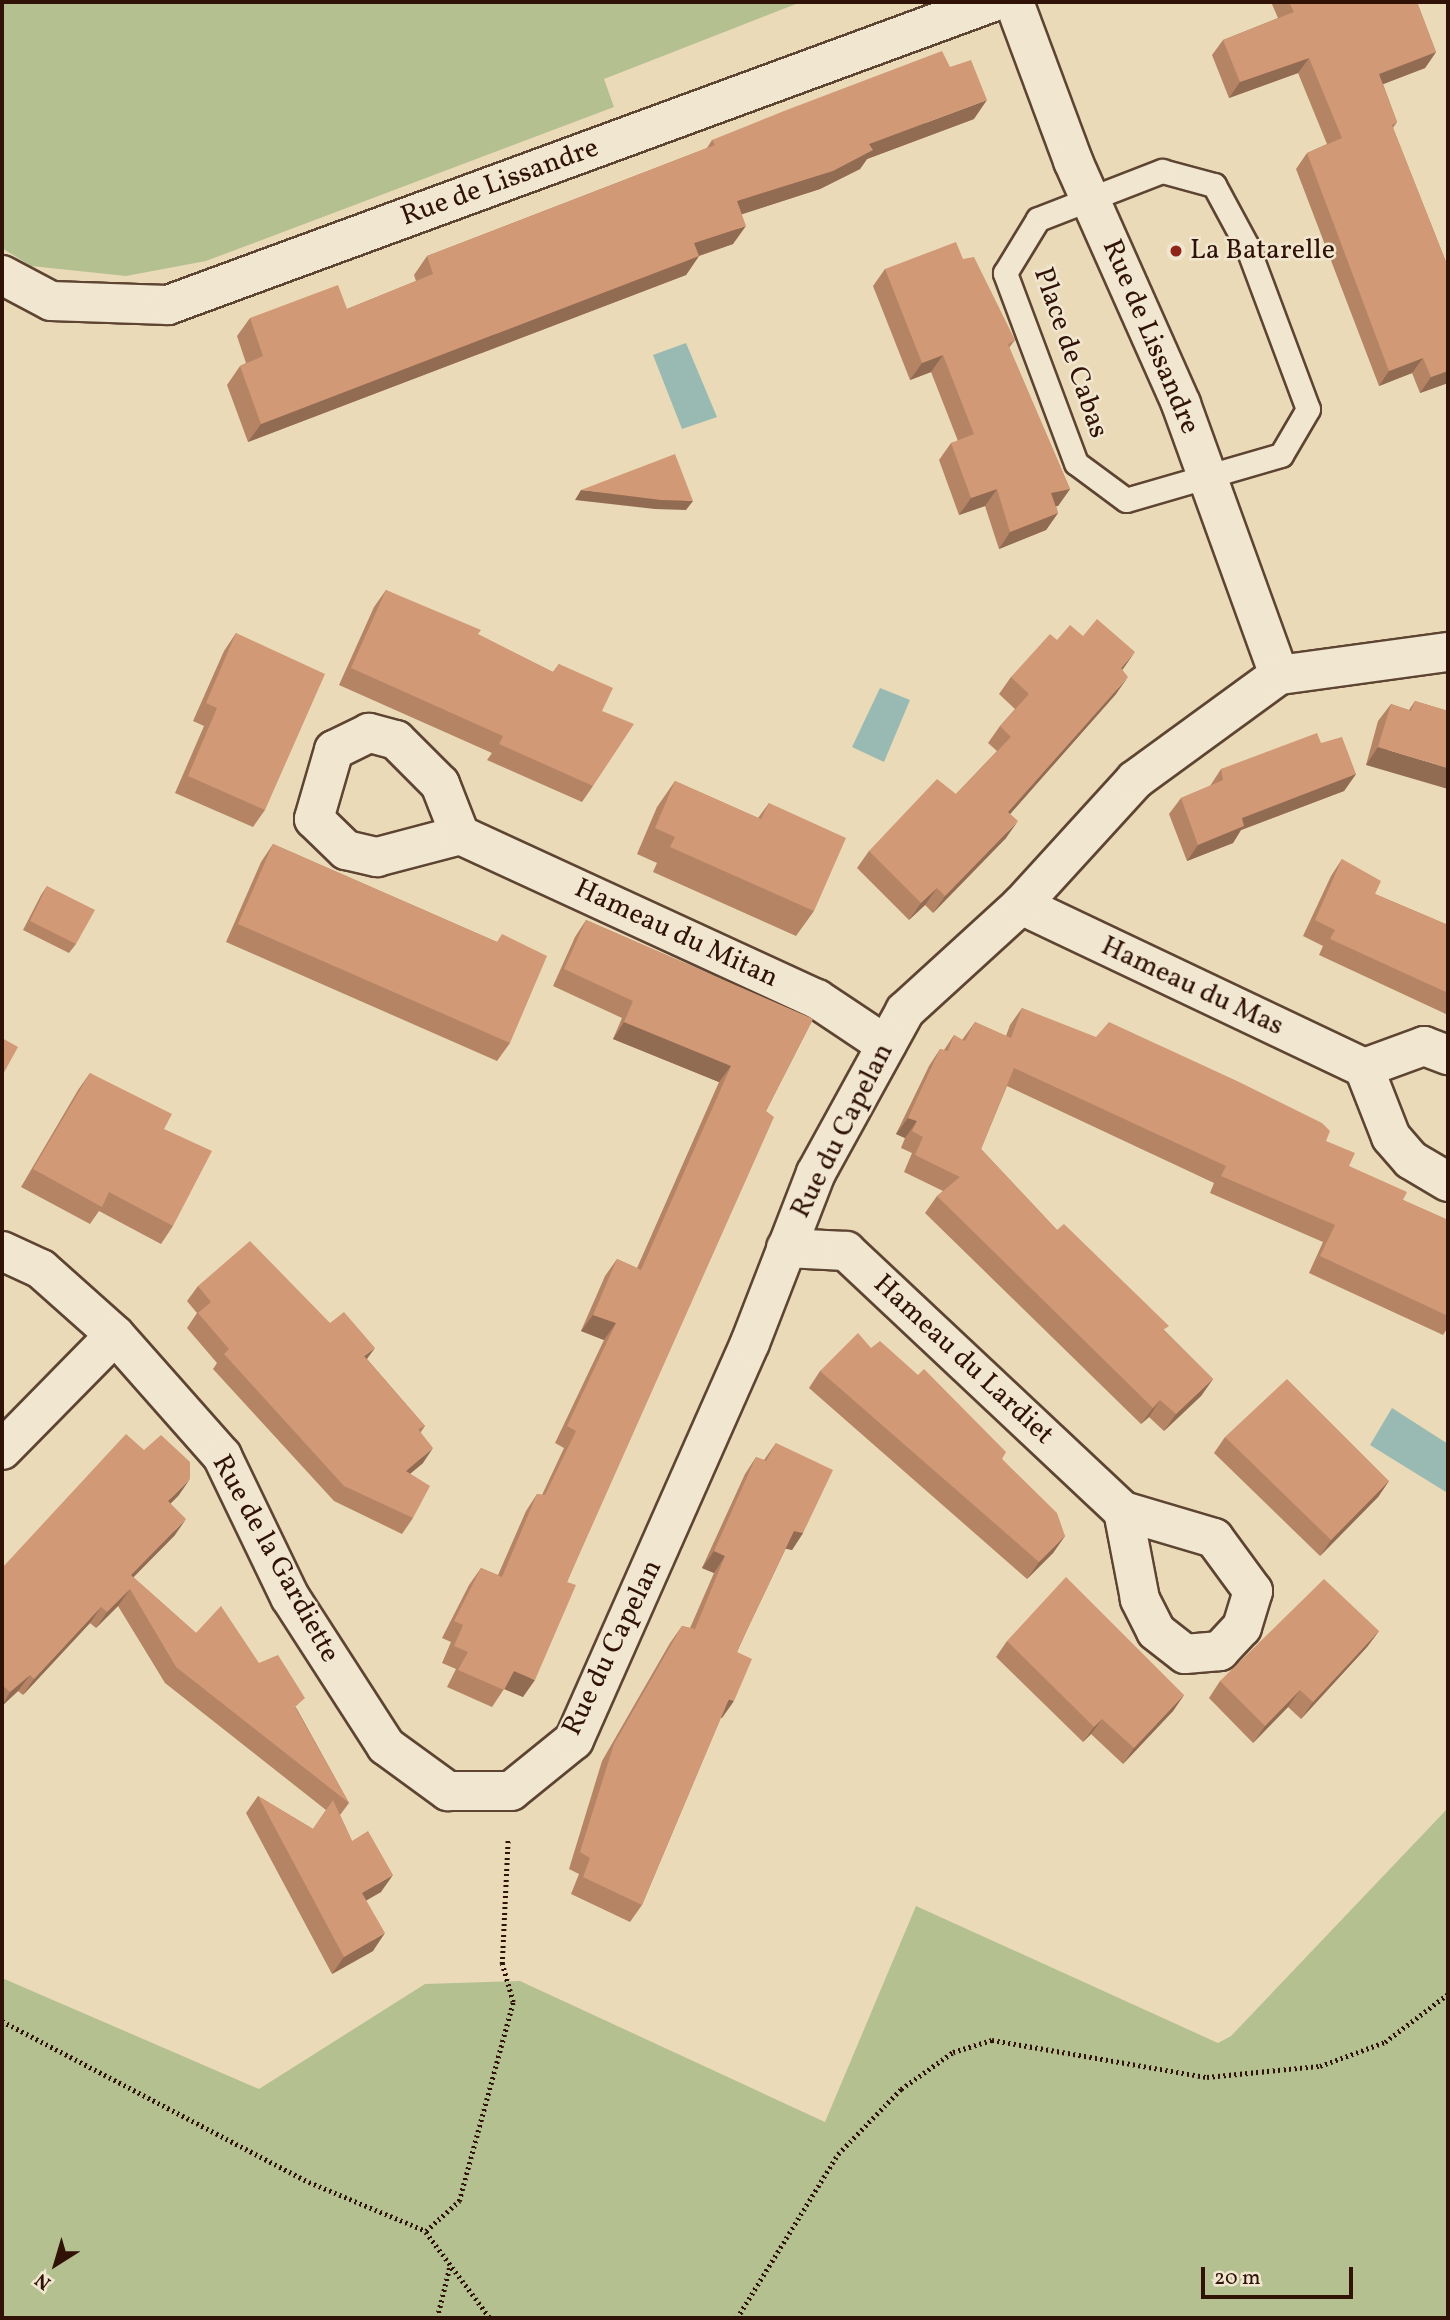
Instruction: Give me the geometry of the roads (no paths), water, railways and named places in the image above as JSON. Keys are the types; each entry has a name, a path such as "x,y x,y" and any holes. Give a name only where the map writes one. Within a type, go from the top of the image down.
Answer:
{"street":[{"name":"Rue de Lissandre","path":"2,275 51,301 168,304 993,2"},
{"name":"Rue de Lissandre","path":"1014,2 1090,198 1210,479 1279,676"},
{"name":"Rue du Capelan","path":"448,1791 511,1791 574,1740 816,1173 905,1011 1021,905 1135,780 1279,676 1448,652"},
{"name":"Hameau du Mitan","path":"460,835 817,999 886,1045"},
{"name":"Hameau du Mas","path":"1021,905 1364,1068"},
{"path":"1448,1055 1423,1046 1364,1068 1391,1137 1411,1160 1448,1182"},
{"name":"Hameau du Lardiet","path":"786,1248 846,1251 1123,1511"},
{"name":"Rue de la Gardiette","path":"2,1251 41,1269 115,1335 222,1456 290,1597 386,1746 448,1791"},
{"path":"2,1450 115,1335"}],"lane":[{"name":"Place de Cabas","path":"1162,171 1214,184 1247,246 1308,409 1281,455 1210,479 1126,500 1076,463 1005,273 1038,219 1090,198 1162,171"}],"water":[{"path":"686,343 717,417 682,429 653,355"},
{"path":"880,688 910,700 884,762 852,747"},
{"path":"1392,1408 1448,1444 1446,1492 1370,1445"}],"place":[{"name":"La Batarelle","path":"1176,251"}]}
